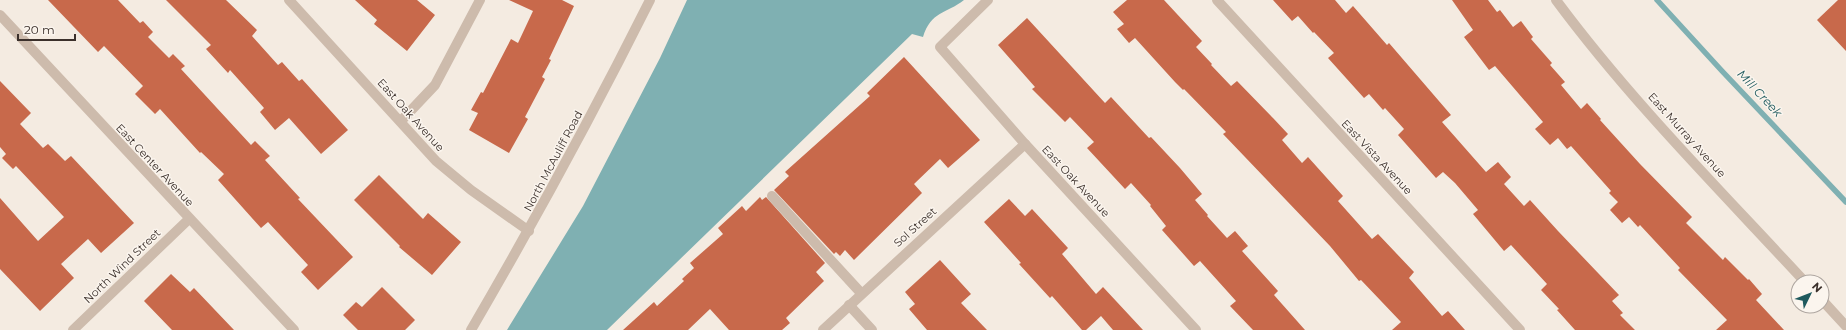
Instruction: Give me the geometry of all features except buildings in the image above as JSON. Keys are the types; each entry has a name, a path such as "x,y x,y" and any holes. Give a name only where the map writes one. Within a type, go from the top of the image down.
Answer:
{"street":[{"name":"East Oak Avenue","path":"289,0 436,161 471,190 528,231"},
{"path":"401,121 435,86 480,0"},
{"name":"North McAuliff Road","path":"471,330 528,231 613,74 650,0"},
{"name":"East Oak Avenue","path":"988,0 940,47 1025,144 1196,330"},
{"name":"East Vista Avenue","path":"1216,0 1520,330"},
{"name":"East Murray Avenue","path":"1556,0 1577,28 1620,79 1798,274"},
{"name":"East Center Avenue","path":"0,15 294,330"},
{"name":"Sol Street","path":"823,330 861,293 1025,144"},
{"path":"772,196 861,293"},
{"name":"North Wind Street","path":"72,330 189,218"},
{"path":"849,305 872,330"},
{"path":"1830,309 1846,326"}],"water":[{"path":"687,0 964,0 940,14 930,22 923,37 912,34 607,330 507,330 583,206 660,58"}],"waterway":[{"name":"Mill Creek","path":"1657,0 1846,202"}]}
